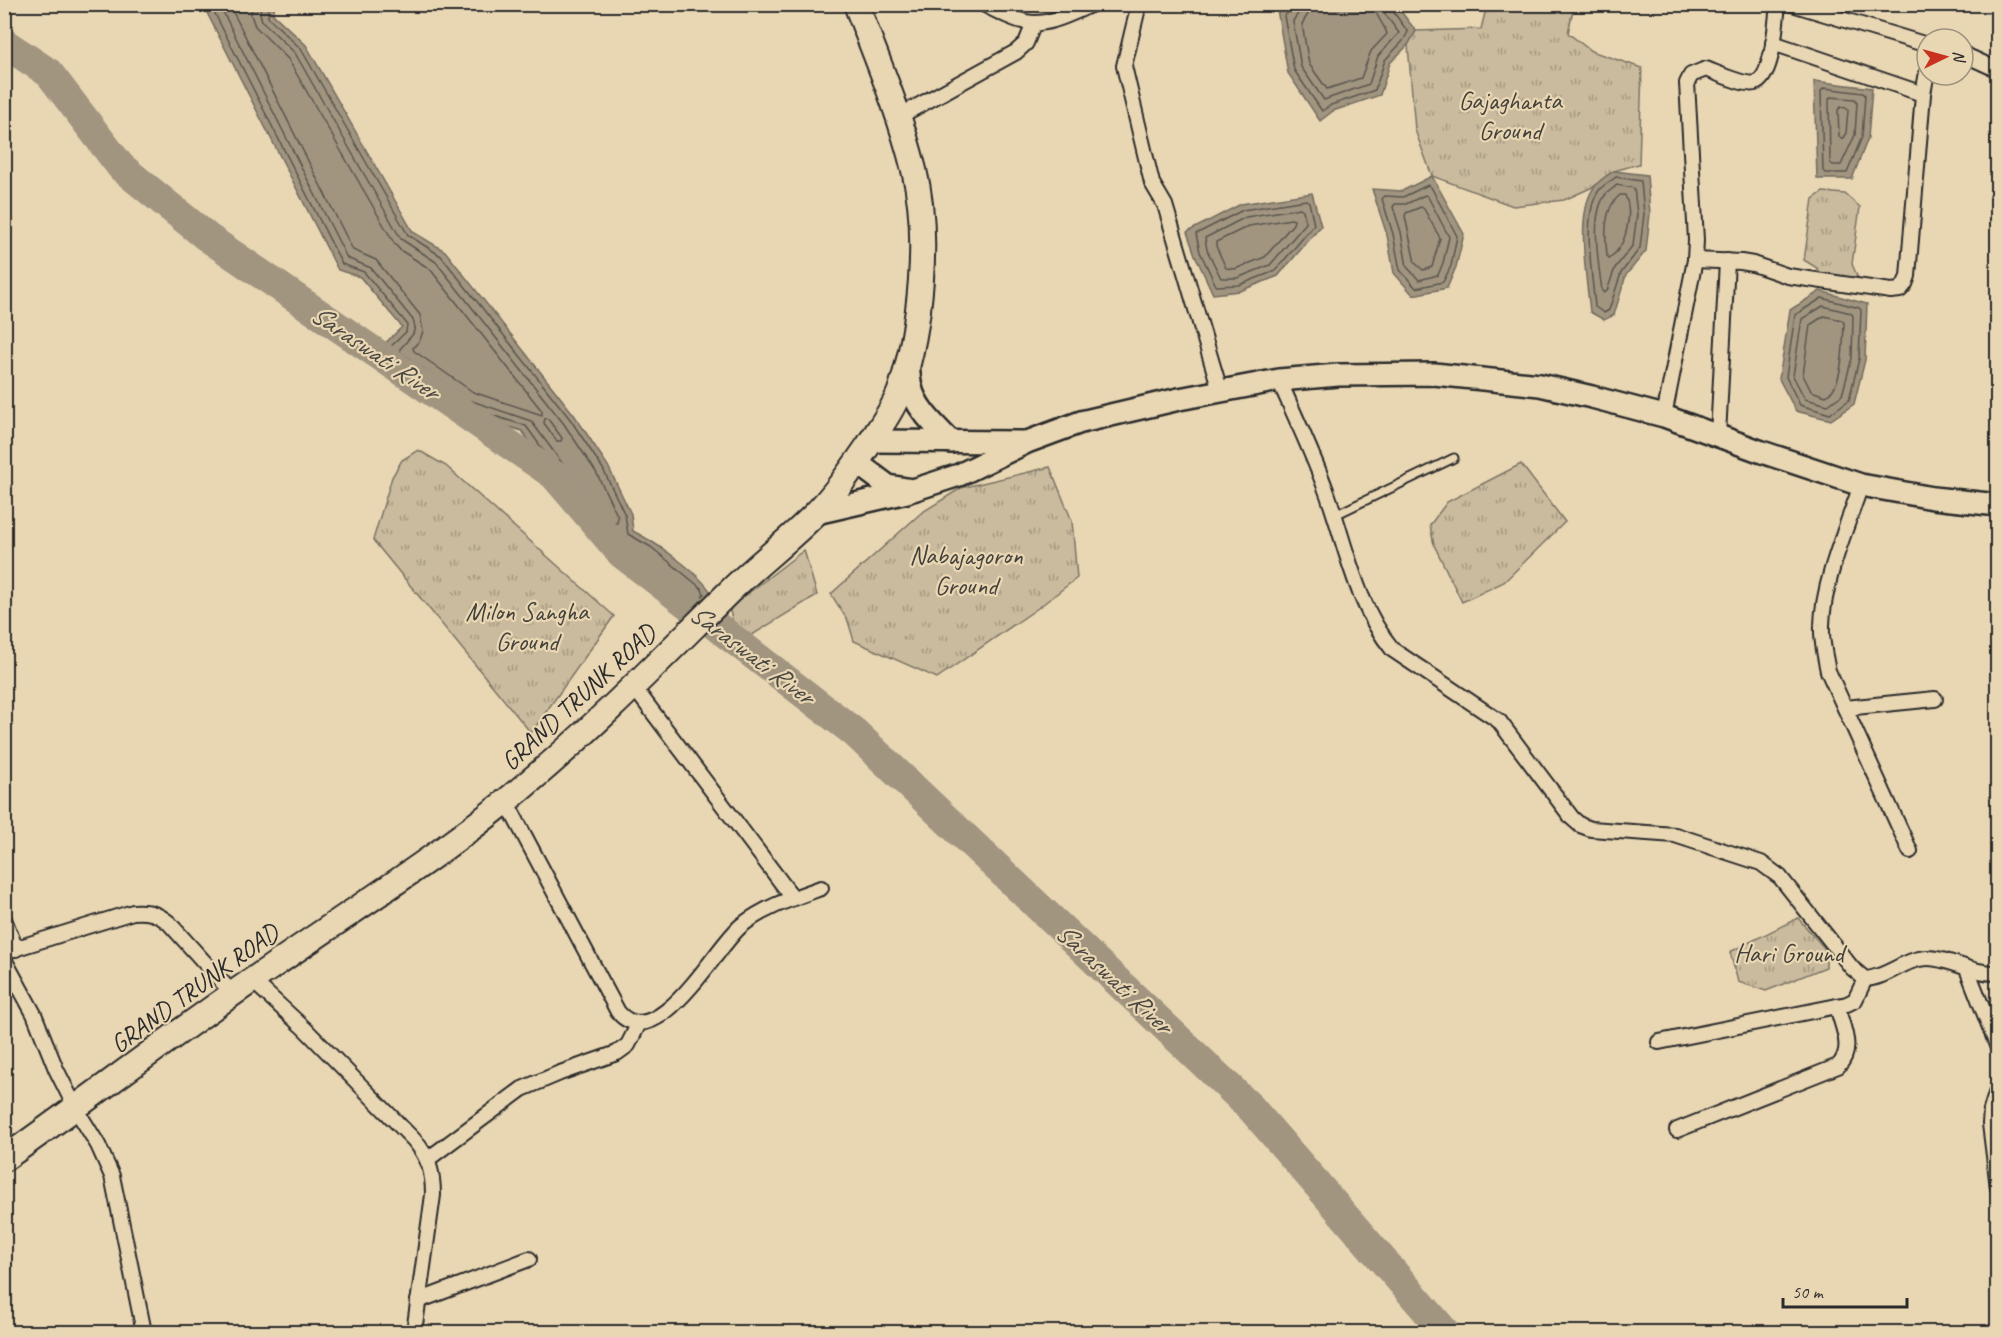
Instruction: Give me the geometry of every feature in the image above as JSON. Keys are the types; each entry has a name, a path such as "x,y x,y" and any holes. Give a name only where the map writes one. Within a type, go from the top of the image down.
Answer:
{"highway":[{"name":"GRAND TRUNK ROAD","path":"4,1159 252,980 450,844 506,801 660,661 734,586 816,513 856,462 887,417 899,393 908,359 923,258 922,223 915,173 898,117 856,4"}],"main road":[{"path":"908,359 911,388 917,402 951,442"},
{"path":"816,513 913,490 959,475 1027,442 1082,422 1220,390 1279,380 1382,374 1434,374 1540,385 1625,404 1664,416 1861,485 1906,494 1998,505"},
{"path":"871,441 1027,442"},
{"path":"856,462 888,486 913,490"}],"street":[{"path":"982,4 1013,18 1034,23 1044,23 1093,4"},
{"path":"1138,4 1124,66 1152,183 1165,205 1220,390"},
{"path":"1664,416 1695,260 1696,240 1687,83 1691,75 1706,69 1748,83 1755,83 1762,79 1773,43 1778,4"},
{"path":"1792,4 1915,41"},
{"path":"898,117 1016,52 1026,43 1034,23"},
{"path":"1773,43 1923,94"},
{"path":"1975,59 1998,70"},
{"path":"1695,260 1752,264 1788,276 1891,291 1900,290 1908,276 1924,87"},
{"path":"1718,436 1727,261"},
{"path":"1279,380 1323,480 1360,595 1381,635 1393,650 1498,721 1572,818 1580,825 1591,829 1676,835 1761,863 1780,877 1852,968 1864,979 1874,979 1922,958 1931,958 1978,972 1998,973"},
{"path":"1861,485 1828,584 1821,626 1828,671 1910,851"},
{"path":"633,686 793,898"},
{"path":"1845,708 1935,699"},
{"path":"506,801 618,1012 625,1019 639,1023 648,1021 683,996 730,936 742,925 774,905 820,888"},
{"path":"4,919 10,950 133,912 145,911 158,914 169,923 233,994"},
{"path":"4,959 34,1014 56,1069 76,1109 98,1145 112,1176 144,1332"},
{"path":"1967,969 1998,1048"},
{"path":"1659,1042 1836,1006 1855,1000 1860,993 1864,979"},
{"path":"252,980 305,1029 414,1140 428,1159 433,1176 433,1195 414,1332"},
{"path":"1677,1130 1838,1066 1847,1053 1847,1046 1836,1006"},
{"path":"428,1159 522,1089 618,1053 628,1045 639,1023"},
{"path":"1998,1087 1991,1110 1990,1124 1998,1188"},
{"path":"418,1301 529,1259"}],"lane":[{"path":"1335,516 1454,458"}],"green space":[{"name":"Gajaghanta Ground","path":"1487,5 1574,5 1568,33 1591,51 1642,68 1639,164 1614,171 1595,186 1564,200 1513,206 1432,176 1415,130 1408,45 1416,31 1481,29"},
{"path":"1823,192 1845,194 1860,207 1852,264 1862,288 1826,285 1817,268 1804,260 1813,199"},
{"name":"Milon Sangha Ground","path":"418,450 446,466 614,616 531,733 373,540 392,477 402,460"},
{"path":"1521,464 1565,522 1504,582 1462,602 1434,545 1430,525 1447,502"},
{"name":"Nabajagoron Ground","path":"1050,467 1072,521 1077,578 937,678 854,641 848,621 831,594 921,513 961,488"},
{"path":"804,550 817,595 739,643 729,608"},
{"name":"Hari Ground","path":"1798,918 1826,950 1826,967 1766,991 1738,982 1730,952"}],"water":[{"path":"203,5 275,5 273,14 306,45 413,232 445,251 575,416 608,466 631,514 633,531 677,559 706,585 712,594 696,611 621,553 554,475 522,431 463,412 376,352 402,327 360,277 338,270"},
{"path":"1300,5 1396,5 1416,31 1408,45 1390,63 1380,95 1333,111 1320,121 1288,73 1277,9"},
{"path":"1814,81 1872,88 1868,138 1852,179 1817,179"},
{"path":"1614,171 1647,175 1650,214 1646,251 1626,275 1614,315 1604,320 1590,312 1584,246 1585,211 1589,196 1596,185"},
{"path":"1432,176 1464,234 1456,267 1447,288 1413,295 1394,273 1387,235 1372,189 1402,191"},
{"path":"1312,193 1321,226 1278,276 1240,291 1213,294 1187,232 1241,204"},
{"path":"1820,291 1867,304 1865,360 1854,404 1831,420 1796,411 1779,379 1790,310"}],"waterway":[{"name":"Saraswati River","path":"4,43 49,73 121,167 207,237 554,475 621,553 854,732 1251,1108 1445,1332"}]}
